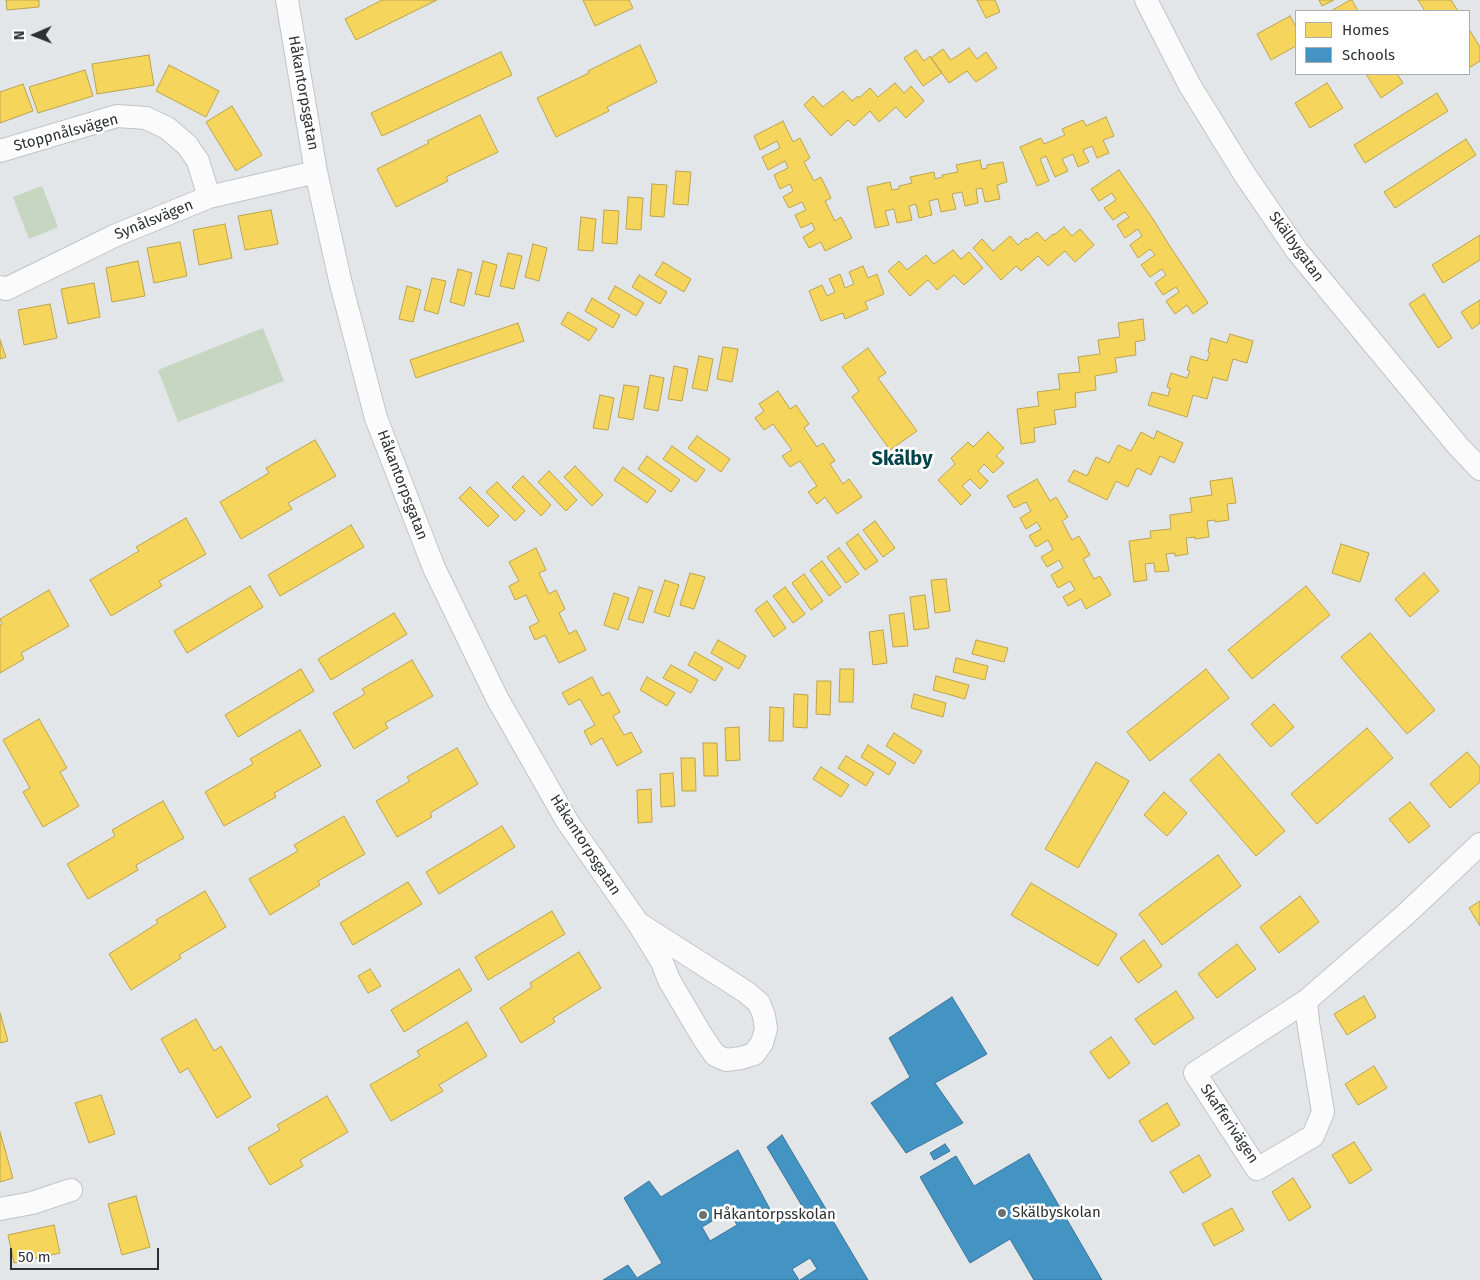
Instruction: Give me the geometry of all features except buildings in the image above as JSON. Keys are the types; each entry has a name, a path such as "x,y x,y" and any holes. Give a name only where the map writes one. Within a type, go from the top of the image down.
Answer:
{"street":[{"name":"Håkantorpsgatan","path":"287,0 316,172 340,280 376,418 434,568 497,698 567,821 638,923 662,962 669,980 702,1036 715,1055 726,1060 754,1054 762,1042 766,1030 764,1016 759,1004 746,992 638,923"},
{"name":"Skälbygatan","path":"1146,0 1189,84 1243,172 1297,251 1312,272 1458,446 1480,469"},
{"name":"Stoppnålsvägen","path":"0,151 117,116 146,118 167,128 187,144 198,161 210,197"},
{"name":"Synålsvägen","path":"0,286 6,289 114,236 210,197 316,172"},
{"name":"Skafferivägen","path":"1306,1001 1323,1112 1313,1136 1257,1169 1195,1073 1306,1001 1405,915 1480,844"},
{"path":"0,1209 32,1203 71,1190"}],"green space":[{"path":"42,186 58,227 29,239 13,197"},
{"path":"263,328 284,381 178,422 158,370"}],"place":[{"name":"Skälbyskolan","path":"1002,1213"},
{"name":"Håkantorpsskolan","path":"703,1215"}],"district":[{"name":"Skälby","path":"902,459"}]}
